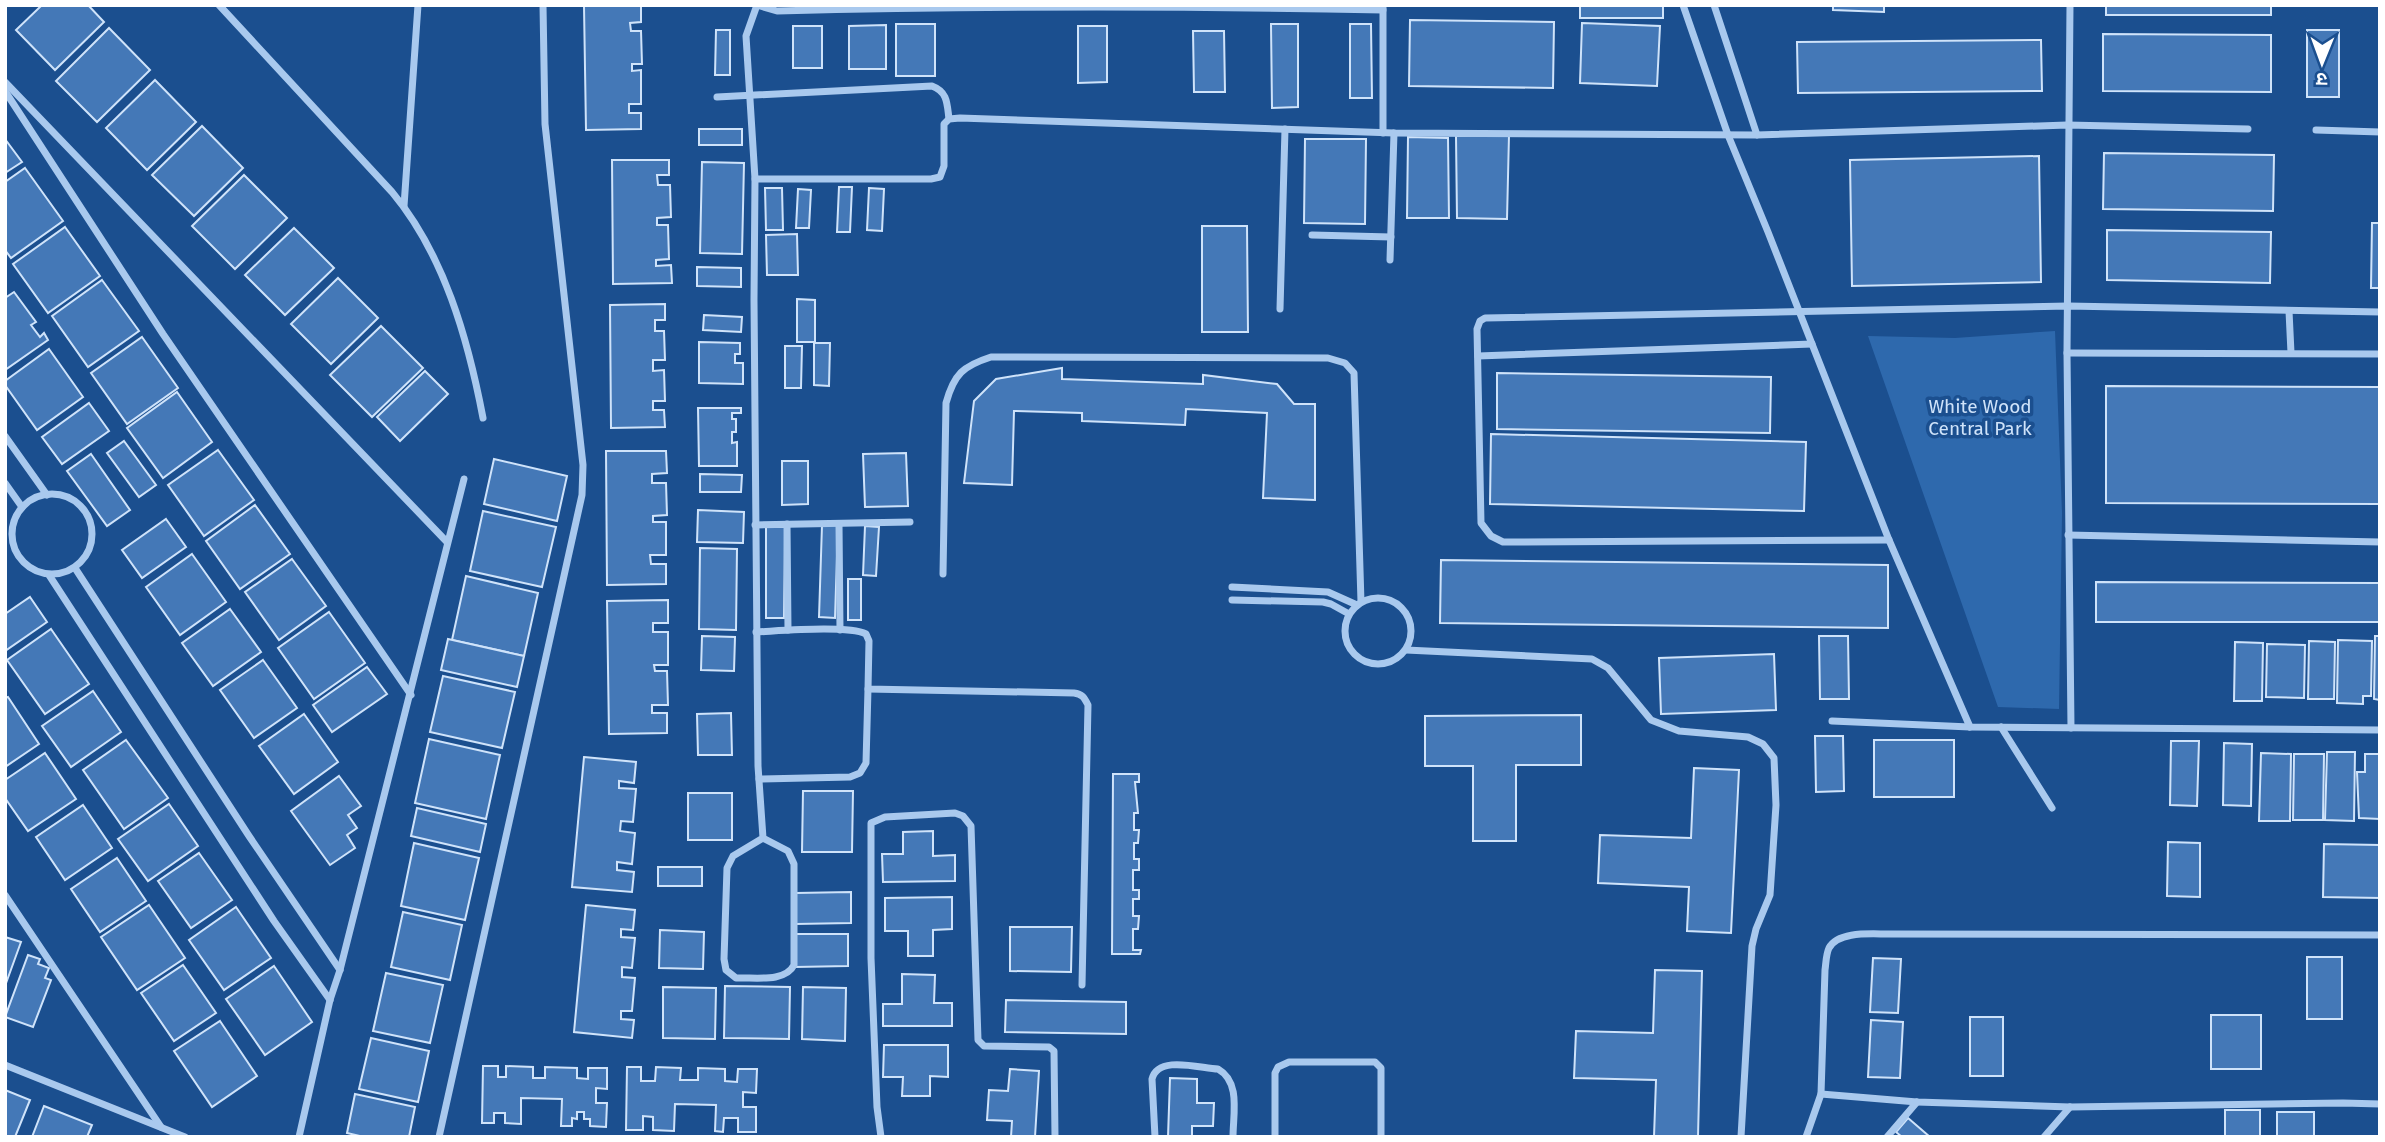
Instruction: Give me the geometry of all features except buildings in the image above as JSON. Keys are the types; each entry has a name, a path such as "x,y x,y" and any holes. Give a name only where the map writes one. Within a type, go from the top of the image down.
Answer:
{"street":[{"path":"219,5 414,220 446,287 476,378 483,418"},
{"path":"404,206 418,5"},
{"path":"439,1137 582,495 583,465 545,124 543,5"},
{"path":"763,838 756,632 755,179 746,36 757,5 777,11 912,6 1383,8 1383,132"},
{"path":"1683,5 1728,135 1889,540 1970,727"},
{"path":"1714,5 1757,135"},
{"path":"2070,5 2067,353 2071,728"},
{"path":"5,82 447,542"},
{"path":"717,97 932,86 941,89 946,95 949,119"},
{"path":"5,91 163,334 411,695"},
{"path":"755,179 940,177 944,166 943,124 949,119 973,118 1394,133 1757,135 2067,125 2248,129"},
{"path":"1280,309 1285,129"},
{"path":"2316,130 2380,132"},
{"path":"1390,260 1394,133"},
{"path":"1312,235 1391,237"},
{"path":"1889,540 1503,542 1491,537 1481,523 1476,329 1480,321 1485,318 2067,306 2380,312"},
{"path":"2290,311 2291,353"},
{"path":"1478,356 1812,344"},
{"path":"2067,353 2380,354"},
{"path":"943,573 946,402 950,387 972,363 990,357 1328,358 1345,363 1354,373 1359,604"},
{"path":"5,436 47,495"},
{"path":"299,1137 330,1000 411,695 464,479"},
{"path":"5,483 22,508"},
{"path":"47,495 60,495 73,500 90,520 93,533 91,547 85,559 63,574 36,572 26,565 17,555 12,530 15,518 22,508 37,497 47,495"},
{"path":"755,525 909,522"},
{"path":"787,524 788,630"},
{"path":"839,524 840,630"},
{"path":"2068,535 2380,542"},
{"path":"75,568 249,836 340,970"},
{"path":"49,575 274,921 330,1000"},
{"path":"1231,587 1328,592 1359,604"},
{"path":"1376,598 1397,603 1404,610 1412,630 1406,650 1388,663 1365,663 1348,647 1345,625 1349,614 1359,604 1376,598"},
{"path":"1232,600 1323,603 1331,604 1349,614"},
{"path":"756,632 860,631 866,634 869,641 866,763 860,773 850,777 759,779"},
{"path":"1406,650 1592,659 1608,668 1651,720 1679,731 1748,737 1763,744 1774,758 1776,805 1770,895 1752,946 1741,1137"},
{"path":"868,689 1074,693 1085,699 1082,985"},
{"path":"1832,721 1970,727 2380,730"},
{"path":"2001,727 2052,808"},
{"path":"881,1137 877,1107 871,970 871,823 885,817 954,813 963,816 971,826 978,1040 984,1046 1049,1047 1054,1051 1055,1137"},
{"path":"763,838 788,851 794,864 794,965 791,972 784,976 736,978 726,970 724,959 727,868 733,856 763,838"},
{"path":"5,895 161,1127"},
{"path":"1806,1137 1821,1094 1828,950 1832,943 1840,939 1887,933 2380,935"},
{"path":"1275,1137 1275,1073 1278,1067 1289,1062 1376,1062 1381,1068 1381,1137"},
{"path":"1155,1137 1152,1079 1158,1067 1168,1064 1217,1069 1225,1073 1232,1082 1234,1091 1233,1137"},
{"path":"5,1065 185,1137"},
{"path":"1821,1094 1917,1102 2070,1107 2380,1104"},
{"path":"1887,1137 1917,1102"},
{"path":"2044,1137 2070,1107"}],"green space":[{"name":"White Wood Central Park","path":"2055,331 2062,513 2059,709 1998,707 1868,336 1955,338"}]}
